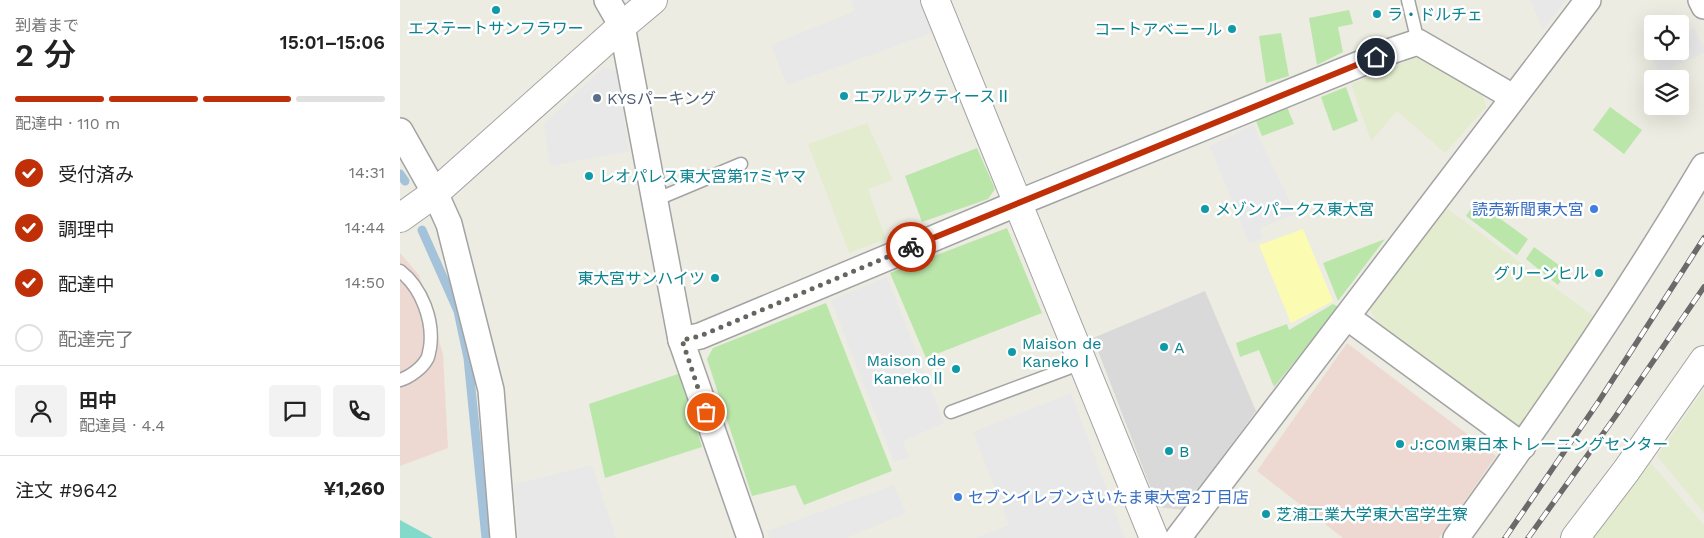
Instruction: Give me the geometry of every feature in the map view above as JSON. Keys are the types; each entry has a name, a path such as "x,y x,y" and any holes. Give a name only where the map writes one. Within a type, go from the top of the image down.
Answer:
{"street":[{"path":"607,0 622,26 682,340 750,538"},
{"path":"415,207 653,0"},
{"path":"935,0 1154,538"},
{"path":"1178,538 1588,0"},
{"path":"1701,0 1704,6"},
{"path":"682,340 700,336 1018,202 1418,42 1513,97"},
{"path":"400,131 415,207"},
{"path":"1456,538 1523,446 1669,224 1704,166"},
{"path":"415,207 449,224 491,390 503,538"},
{"path":"1346,317 1523,446"},
{"path":"1575,538 1626,471 1704,360"}],"lane":[{"path":"1408,0 1418,42"},
{"path":"655,200 741,164"},
{"path":"400,271 422,300 430,329 431,342 428,358 420,367 406,378 400,380"},
{"path":"951,412 1082,363"}],"shaded area":[{"path":"852,0 919,0 932,33 787,85 771,45 855,11"},
{"path":"1530,0 1566,0 1543,29"},
{"path":"1349,10 1353,24 1338,27 1343,52 1317,65 1309,18"},
{"path":"1694,28 1704,53 1668,70 1658,70 1653,60 1689,60 1689,30"},
{"path":"1281,33 1289,76 1266,83 1259,36"},
{"path":"1417,57 1482,92 1486,107 1445,153 1397,111 1371,141 1351,84"},
{"name":"KYSパーキング","path":"604,67 617,71 629,151 551,166 543,125"},
{"path":"1346,87 1358,121 1333,131 1321,97"},
{"path":"1287,107 1294,124 1262,136 1256,121"},
{"path":"1610,107 1642,130 1624,154 1593,130"},
{"path":"867,123 893,180 868,189 886,239 849,253 808,144"},
{"path":"1253,125 1296,214 1260,228 1263,238 1249,243 1210,146"},
{"path":"977,148 995,189 988,199 922,222 905,176"},
{"path":"1476,201 1528,239 1517,255 1466,216"},
{"path":"1446,208 1596,318 1528,423 1515,426 1377,323 1369,307"},
{"path":"1007,228 1042,313 926,358 890,273"},
{"path":"1385,239 1338,301 1323,263"},
{"path":"1534,247 1567,271 1558,285 1526,259"},
{"path":"400,253 419,275 443,354 448,448 400,466"},
{"path":"887,277 944,423 903,441 909,458 894,462 831,300"},
{"path":"1205,291 1256,411 1184,510 1158,507 1093,338"},
{"path":"826,303 892,471 804,505 795,485 752,496 707,359 713,348"},
{"path":"1333,304 1339,307 1274,387 1259,350 1240,357 1236,343 1287,324 1289,330"},
{"path":"1347,343 1496,456 1439,538 1343,538 1257,471"},
{"path":"681,373 702,447 605,478 589,404"},
{"path":"1704,389 1704,513 1657,456"},
{"path":"1071,393 1125,538 975,538 1009,525 973,432"},
{"path":"1650,462 1704,525 1704,538 1592,538"},
{"path":"592,465 616,538 519,538 514,484"},
{"path":"894,485 906,513 847,538 769,538 767,531"},
{"path":"400,520 433,538 400,538"}],"sand":[{"path":"1303,229 1333,301 1291,323 1259,245"}],"waterway":[{"path":"400,174 405,181"},
{"path":"422,230 458,311 468,358 486,538"}],"railway":[{"path":"1505,538 1599,401 1704,238"},
{"path":"1528,538 1615,417 1704,287"}],"way so far":[{"path":"706,412 682,340 700,336 911,247"}],"place":[{"name":"エステートサンフラワー","path":"496,10"},
{"name":"ラ・ドルチェ","path":"1377,14"},
{"name":"コートアベニール","path":"1232,29"},
{"name":"エアルアクティースⅡ","path":"844,96"},
{"name":"KYSパーキング","path":"597,98"},
{"name":"レオパレス東大宮第17ミヤマ","path":"589,176"},
{"name":"メゾンパークス東大宮","path":"1205,209"},
{"name":"読売新聞東大宮","path":"1594,209"},
{"name":"グリーンヒル","path":"1599,273"},
{"name":"東大宮サンハイツ","path":"715,278"},
{"name":"A","path":"1164,347"},
{"name":"Maison de KanekoⅠ","path":"1012,352"},
{"name":"Maison de KanekoⅡ","path":"956,369"},
{"name":"J:COM東日本トレーニングセンター","path":"1400,444"},
{"name":"B","path":"1169,451"},
{"name":"セブンイレブンさいたま東大宮2丁目店","path":"958,497"},
{"name":"芝浦工業大学東大宮学生寮","path":"1266,514"}],"route":[{"path":"911,247 1376,57"}]}
